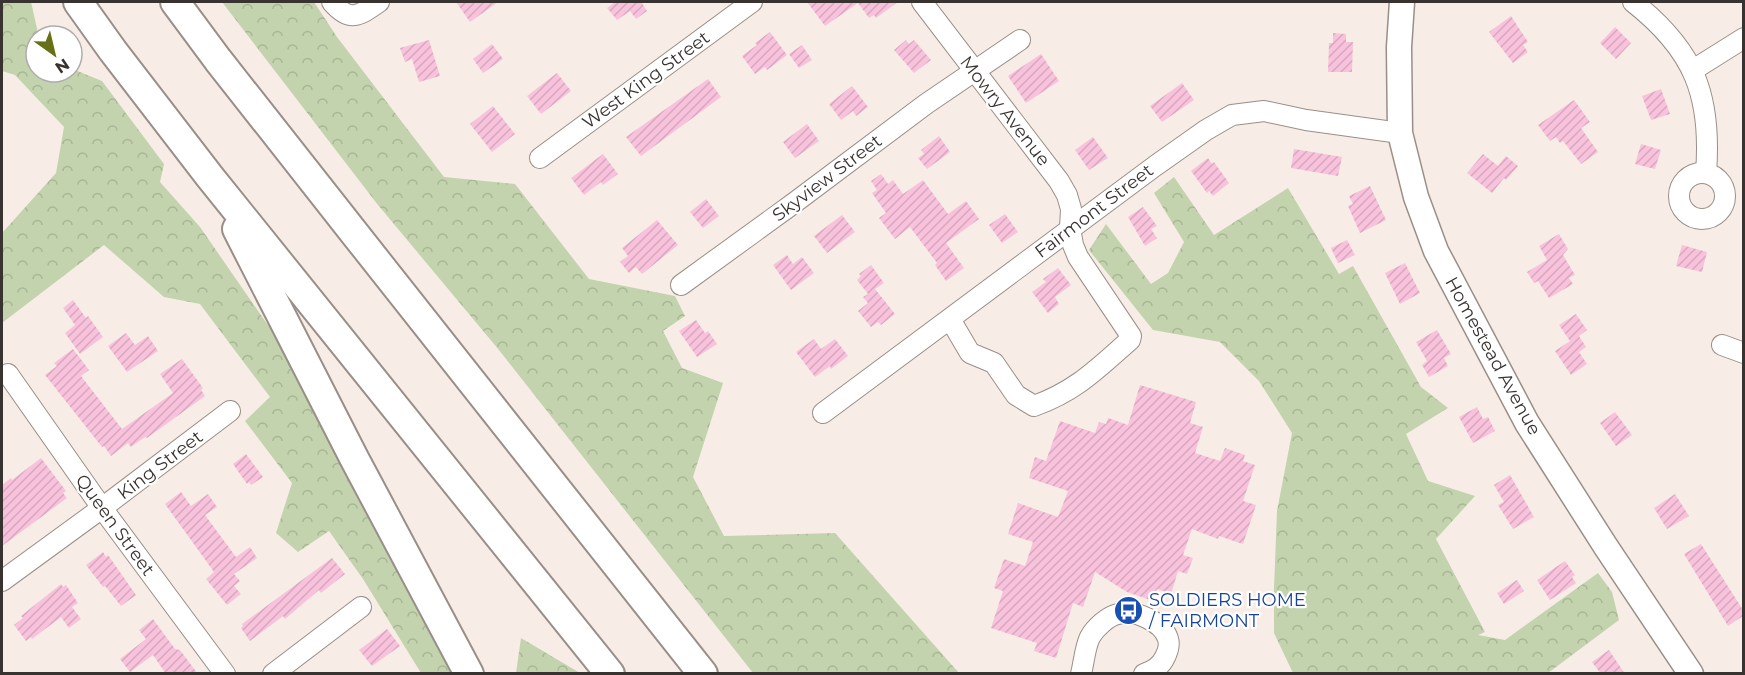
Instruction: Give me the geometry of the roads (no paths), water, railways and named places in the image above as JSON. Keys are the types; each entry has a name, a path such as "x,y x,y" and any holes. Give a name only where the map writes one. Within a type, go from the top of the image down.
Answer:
{"highway":[{"path":"78,2 210,177 610,674"},
{"path":"175,2 218,60 703,674"},
{"path":"210,177 354,458 469,674"}],"main road":[{"name":"Homestead Avenue","path":"1402,2 1399,47 1400,133 1416,197 1436,251 1527,423 1691,674"}],"street":[{"path":"332,2 350,16 359,15 379,2"},
{"name":"West King Street","path":"540,158 752,2"},
{"name":"Mowry Avenue","path":"922,2 1059,181 1067,195 1071,209 1070,228 1078,257 1131,336 1130,340 1085,380 1052,400 1034,406 1016,396 994,363 970,352 950,319"},
{"path":"1633,2 1668,35 1693,70 1702,93 1706,118 1706,172"},
{"path":"1693,70 1743,38"},
{"name":"Skyview Street","path":"681,285 973,70 1020,40"},
{"name":"Fairmont Street","path":"823,413 1155,166 1206,130 1232,115 1264,111 1306,120 1400,133"},
{"path":"1722,345 1743,352"},
{"name":"Queen Street","path":"8,374 102,508 225,674"},
{"name":"King Street","path":"2,581 230,411"},
{"path":"273,674 361,606"},
{"path":"1081,674 1090,638 1101,624 1117,614 1129,612 1155,622 1169,641 1163,661 1156,668 1144,674"}],"place":[{"name":"SOLDIERS HOME / FAIRMONT","path":"1128,610"}]}
